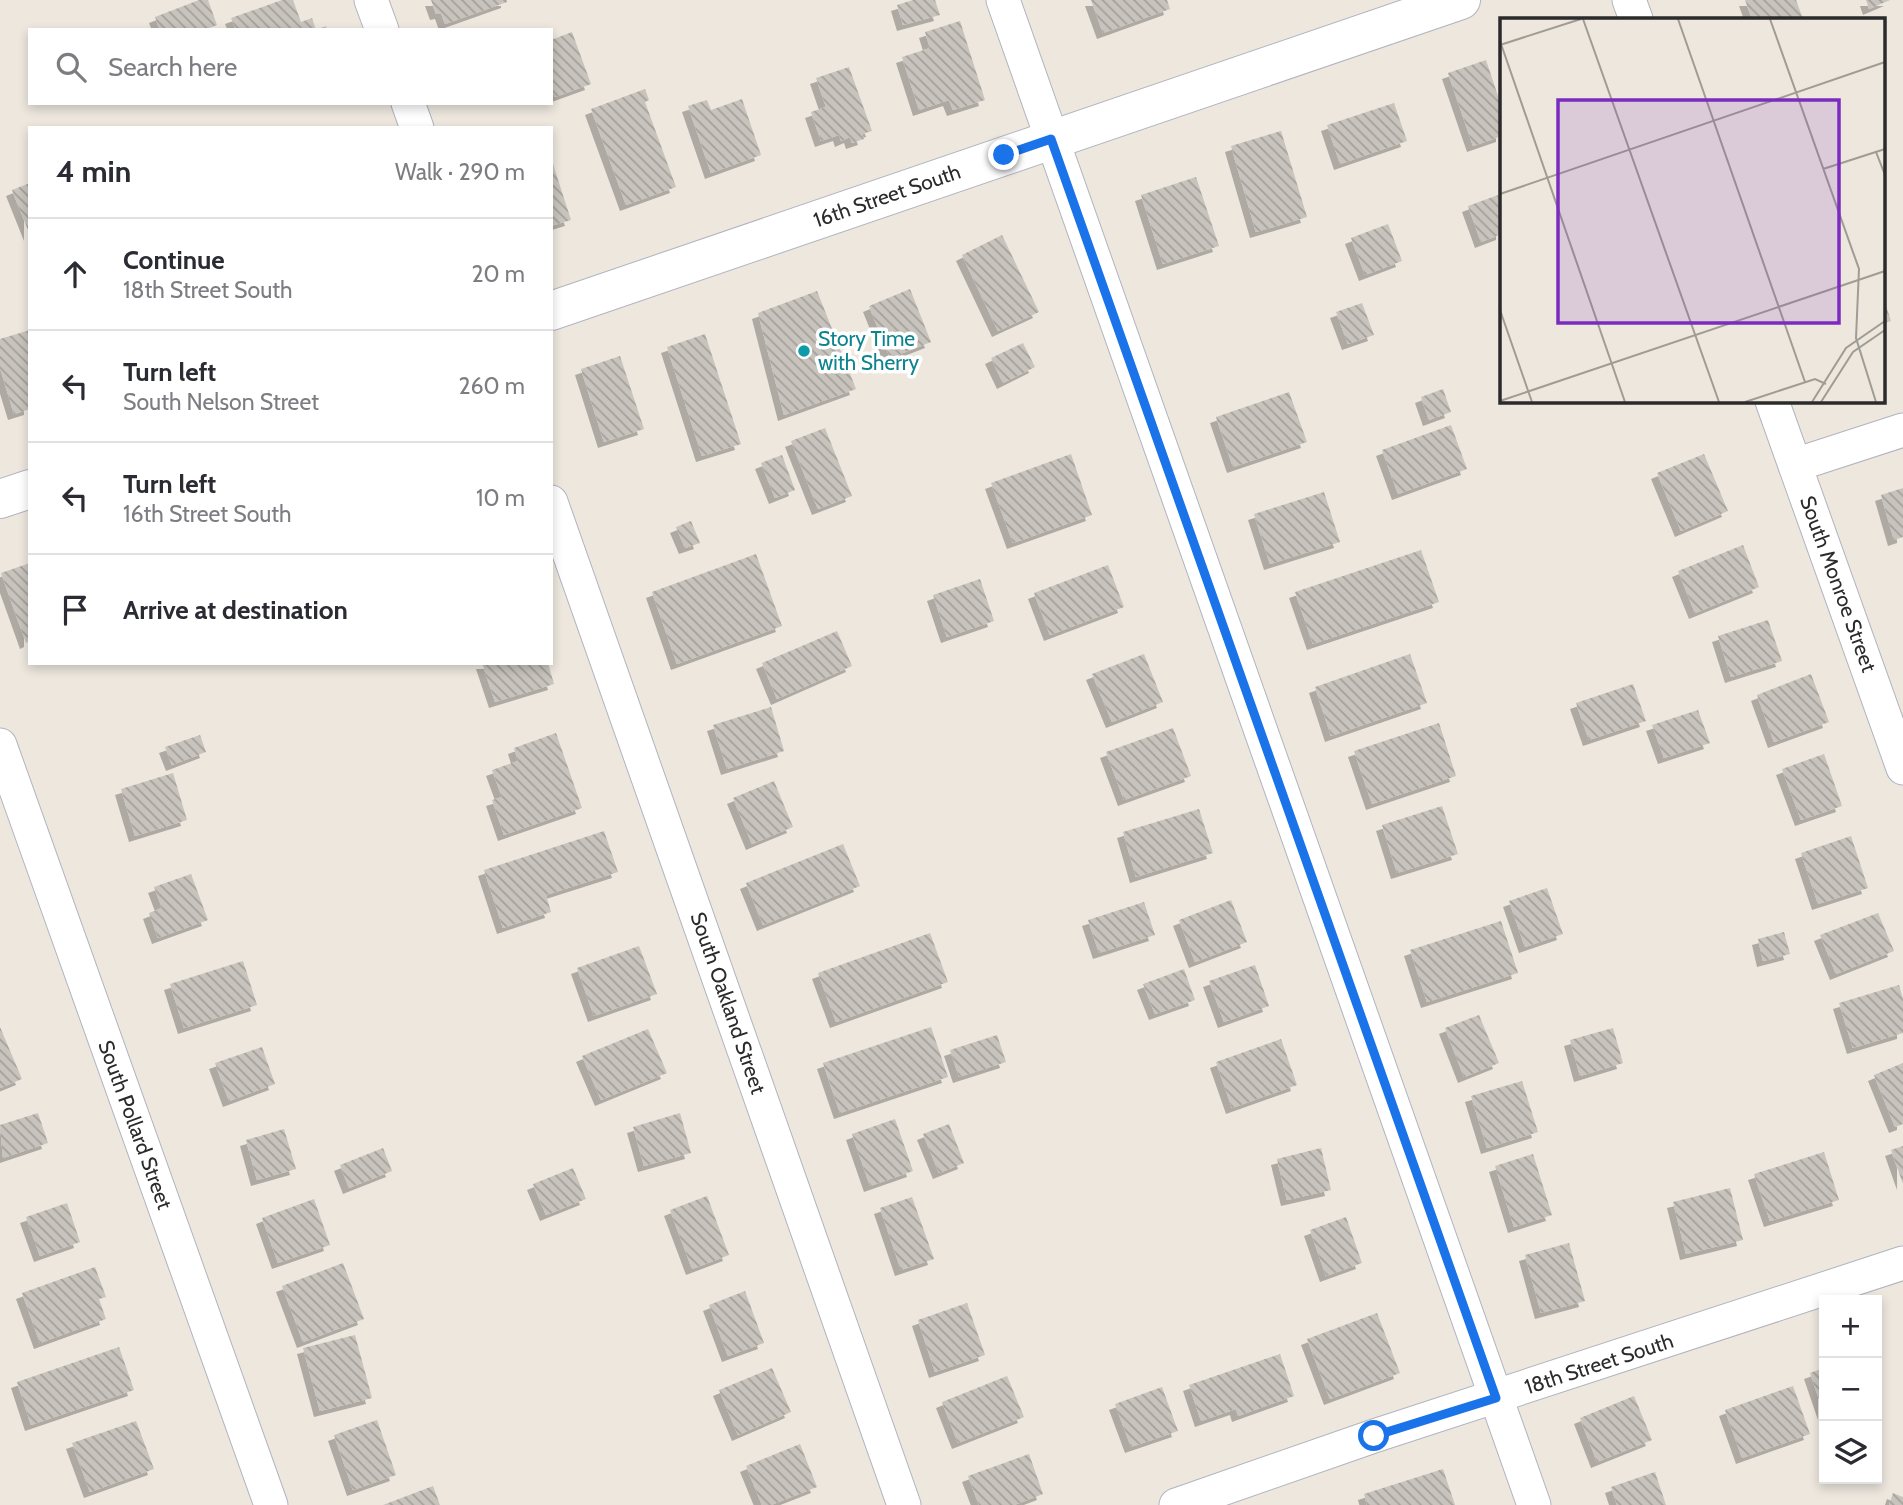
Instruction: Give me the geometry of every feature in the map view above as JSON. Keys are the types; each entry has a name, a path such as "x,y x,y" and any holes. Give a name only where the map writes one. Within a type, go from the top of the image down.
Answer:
{"street":[{"path":"371,0 381,28"},
{"path":"1003,0 1534,1505"},
{"name":"16th Street South","path":"553,310 1461,0"},
{"path":"1629,0 1636,18"},
{"path":"409,105 416,126"},
{"name":"South Monroe Street","path":"1772,402 1903,768"},
{"path":"1795,465 1903,430"},
{"path":"0,499 28,489"},
{"name":"South Oakland Street","path":"553,508 904,1505"},
{"name":"South Pollard Street","path":"0,745 271,1505"},
{"name":"18th Street South","path":"1176,1505 1374,1436 1903,1263"}],"building":[{"path":"199,0 208,0 217,25 209,28 159,28 155,17"},
{"path":"282,0 293,0 301,22 312,18 315,28 235,28 231,18"},
{"path":"431,0 507,2 445,24 441,13 436,14"},
{"path":"913,0 935,0 940,15 903,25 897,5"},
{"path":"1091,0 1167,0 1170,9 1103,33"},
{"path":"1745,0 1796,0 1803,18 1752,18"},
{"path":"1866,0 1890,0 1869,9"},
{"path":"960,21 985,100 953,110 949,100 919,110 902,57 930,48 925,32"},
{"path":"572,32 591,84 555,97 553,39"},
{"path":"1486,60 1500,102 1500,137 1473,146 1448,73"},
{"path":"849,67 872,131 862,134 864,139 852,143 850,137 841,141 839,135 821,141 811,112 826,107 816,78"},
{"path":"645,89 649,100 645,102 676,187 626,205 591,109"},
{"path":"742,99 761,155 711,173 688,106 707,100 711,110"},
{"path":"1394,103 1407,141 1340,164 1327,125"},
{"path":"1281,131 1307,217 1256,232 1231,146"},
{"path":"553,164 571,220 553,225"},
{"path":"1196,177 1219,246 1163,264 1141,195"},
{"path":"28,184 28,230 12,190"},
{"path":"1498,195 1500,235 1481,242 1468,206"},
{"path":"1388,224 1402,261 1365,275 1351,238"},
{"path":"1002,235 1039,312 998,331 962,255"},
{"path":"910,289 931,342 890,358 869,306"},
{"name":"Story Time with Sherry","path":"817,291 856,389 784,415 758,313"},
{"path":"1885,302 1891,321 1885,323"},
{"path":"1362,303 1374,335 1348,344 1336,312"},
{"path":"28,331 28,410 14,414 0,368 0,339"},
{"path":"705,334 741,444 702,456 667,347"},
{"path":"1023,343 1035,367 1003,383 991,358"},
{"path":"620,356 644,429 604,442 581,369"},
{"path":"1443,389 1451,412 1429,420 1421,397"},
{"path":"1289,392 1307,442 1233,467 1216,417"},
{"path":"1451,425 1467,469 1398,494 1382,450"},
{"path":"825,428 852,496 818,509 791,441"},
{"path":"1071,454 1092,515 1013,543 991,483"},
{"path":"1704,454 1728,511 1681,531 1657,473"},
{"path":"782,455 795,490 775,498 761,463"},
{"path":"1903,488 1903,537 1894,540 1881,495"},
{"path":"1324,492 1340,542 1270,564 1254,514"},
{"path":"691,521 700,543 685,548 676,527"},
{"path":"1743,545 1759,587 1695,613 1678,571"},
{"path":"1421,550 1439,602 1313,644 1295,592"},
{"path":"756,554 782,626 677,664 652,592"},
{"path":"28,564 26,643 1,573"},
{"path":"1108,565 1124,607 1050,635 1034,593"},
{"path":"980,579 994,621 947,637 933,595"},
{"path":"1768,620 1782,661 1731,677 1718,636"},
{"path":"837,631 852,666 777,699 762,663"},
{"path":"1144,654 1163,702 1112,722 1092,674"},
{"path":"1410,654 1427,703 1331,736 1315,687"},
{"path":"483,665 549,665 554,684 495,702"},
{"path":"1811,674 1829,722 1774,742 1757,695"},
{"path":"1633,684 1646,721 1589,740 1576,703"},
{"path":"771,707 784,751 727,769 713,725"},
{"path":"1698,710 1710,743 1664,758 1652,725"},
{"path":"1439,723 1456,776 1372,804 1354,751"},
{"path":"1173,728 1191,776 1124,800 1106,752"},
{"path":"556,733 582,808 504,835 492,800 502,797 492,770 518,761 514,748"},
{"path":"200,735 206,752 172,765 165,747"},
{"path":"1824,754 1842,806 1801,820 1782,769"},
{"path":"173,773 187,820 135,836 121,789"},
{"path":"774,781 793,827 752,844 733,798"},
{"path":"1442,806 1458,854 1397,873 1382,825"},
{"path":"1199,809 1213,853 1136,877 1123,832"},
{"path":"604,831 618,872 546,895 551,912 503,928 484,870"},
{"path":"1851,836 1868,888 1818,904 1801,853"},
{"path":"843,844 860,886 763,925 746,883"},
{"path":"191,874 208,920 158,938 149,913 162,908 154,887"},
{"path":"1547,888 1563,934 1525,947 1509,901"},
{"path":"1231,900 1247,942 1195,962 1179,920"},
{"path":"1144,902 1155,935 1099,953 1088,920"},
{"path":"1878,913 1894,951 1836,974 1820,935"},
{"path":"1501,921 1518,973 1427,1002 1410,950"},
{"path":"1784,932 1790,954 1763,961 1758,939"},
{"path":"930,933 948,982 836,1022 818,973"},
{"path":"639,946 657,994 594,1016 577,968"},
{"path":"243,961 257,1005 184,1028 170,984"},
{"path":"1255,965 1269,1006 1224,1022 1209,981"},
{"path":"1184,969 1195,1000 1155,1014 1143,984"},
{"path":"1899,985 1903,999 1903,1033 1853,1048 1839,1003"},
{"path":"1479,1015 1499,1063 1464,1077 1445,1028"},
{"path":"0,1027 22,1079 0,1088"},
{"path":"931,1027 948,1077 840,1113 823,1063"},
{"path":"1613,1028 1623,1063 1580,1076 1570,1040"},
{"path":"648,1029 667,1073 601,1100 582,1056"},
{"path":"997,1035 1006,1062 959,1077 950,1050"},
{"path":"1281,1039 1297,1085 1232,1108 1216,1062"},
{"path":"262,1047 275,1084 229,1101 215,1063"},
{"path":"1903,1063 1903,1124 1895,1127 1874,1075"},
{"path":"1522,1081 1538,1132 1487,1148 1471,1096"},
{"path":"38,1113 48,1143 3,1158 0,1125"},
{"path":"680,1113 691,1153 644,1166 633,1127"},
{"path":"895,1119 913,1171 870,1186 852,1134"},
{"path":"949,1124 964,1163 939,1173 923,1134"},
{"path":"284,1129 296,1169 257,1180 246,1140"},
{"path":"1903,1146 1903,1184 1891,1150"},
{"path":"383,1148 392,1171 349,1188 340,1165"},
{"path":"1321,1148 1331,1190 1287,1200 1277,1159"},
{"path":"1824,1152 1839,1200 1770,1221 1754,1174"},
{"path":"1533,1154 1552,1215 1514,1227 1495,1166"},
{"path":"573,1168 586,1199 546,1215 533,1184"},
{"path":"1730,1188 1743,1240 1686,1254 1673,1202"},
{"path":"707,1196 729,1255 692,1269 670,1210"},
{"path":"912,1197 934,1259 901,1270 880,1208"},
{"path":"314,1199 330,1245 278,1263 262,1218"},
{"path":"67,1203 80,1242 40,1256 26,1217"},
{"path":"1346,1217 1362,1263 1326,1276 1310,1230"},
{"path":"1569,1243 1585,1301 1541,1313 1525,1255"},
{"path":"343,1263 364,1319 303,1342 282,1286"},
{"path":"95,1267 106,1297 99,1299 106,1319 40,1343 22,1293"},
{"path":"745,1291 764,1343 728,1356 709,1305"},
{"path":"967,1303 985,1355 935,1372 918,1320"},
{"path":"1377,1313 1400,1373 1330,1399 1307,1339"},
{"path":"355,1335 372,1398 320,1411 303,1348"},
{"path":"119,1347 134,1390 31,1425 17,1382"},
{"path":"1280,1354 1294,1396 1238,1416 1236,1409 1201,1421 1189,1385"},
{"path":"772,1368 791,1412 738,1435 719,1390"},
{"path":"1819,1370 1819,1399 1810,1373"},
{"path":"1007,1376 1024,1417 958,1443 942,1402"},
{"path":"1793,1386 1810,1434 1742,1458 1725,1410"},
{"path":"1162,1387 1178,1431 1131,1447 1115,1404"},
{"path":"1634,1396 1652,1440 1597,1462 1580,1418"},
{"path":"377,1420 396,1475 353,1490 334,1435"},
{"path":"136,1421 154,1469 90,1492 72,1443"},
{"path":"800,1444 817,1487 771,1505 762,1505 746,1466"},
{"path":"1029,1454 1043,1494 1014,1505 979,1505 968,1476"},
{"path":"1443,1469 1455,1505 1367,1505 1364,1494"},
{"path":"1655,1472 1666,1505 1617,1505 1611,1487"},
{"path":"433,1486 440,1505 383,1505"},
{"path":"1893,1493 1903,1497 1903,1505 1889,1505"}],"place":[{"name":"Story Time with Sherry","path":"804,351"}],"route":[{"path":"1004,155 1051,139 1496,1398 1374,1436"}]}
